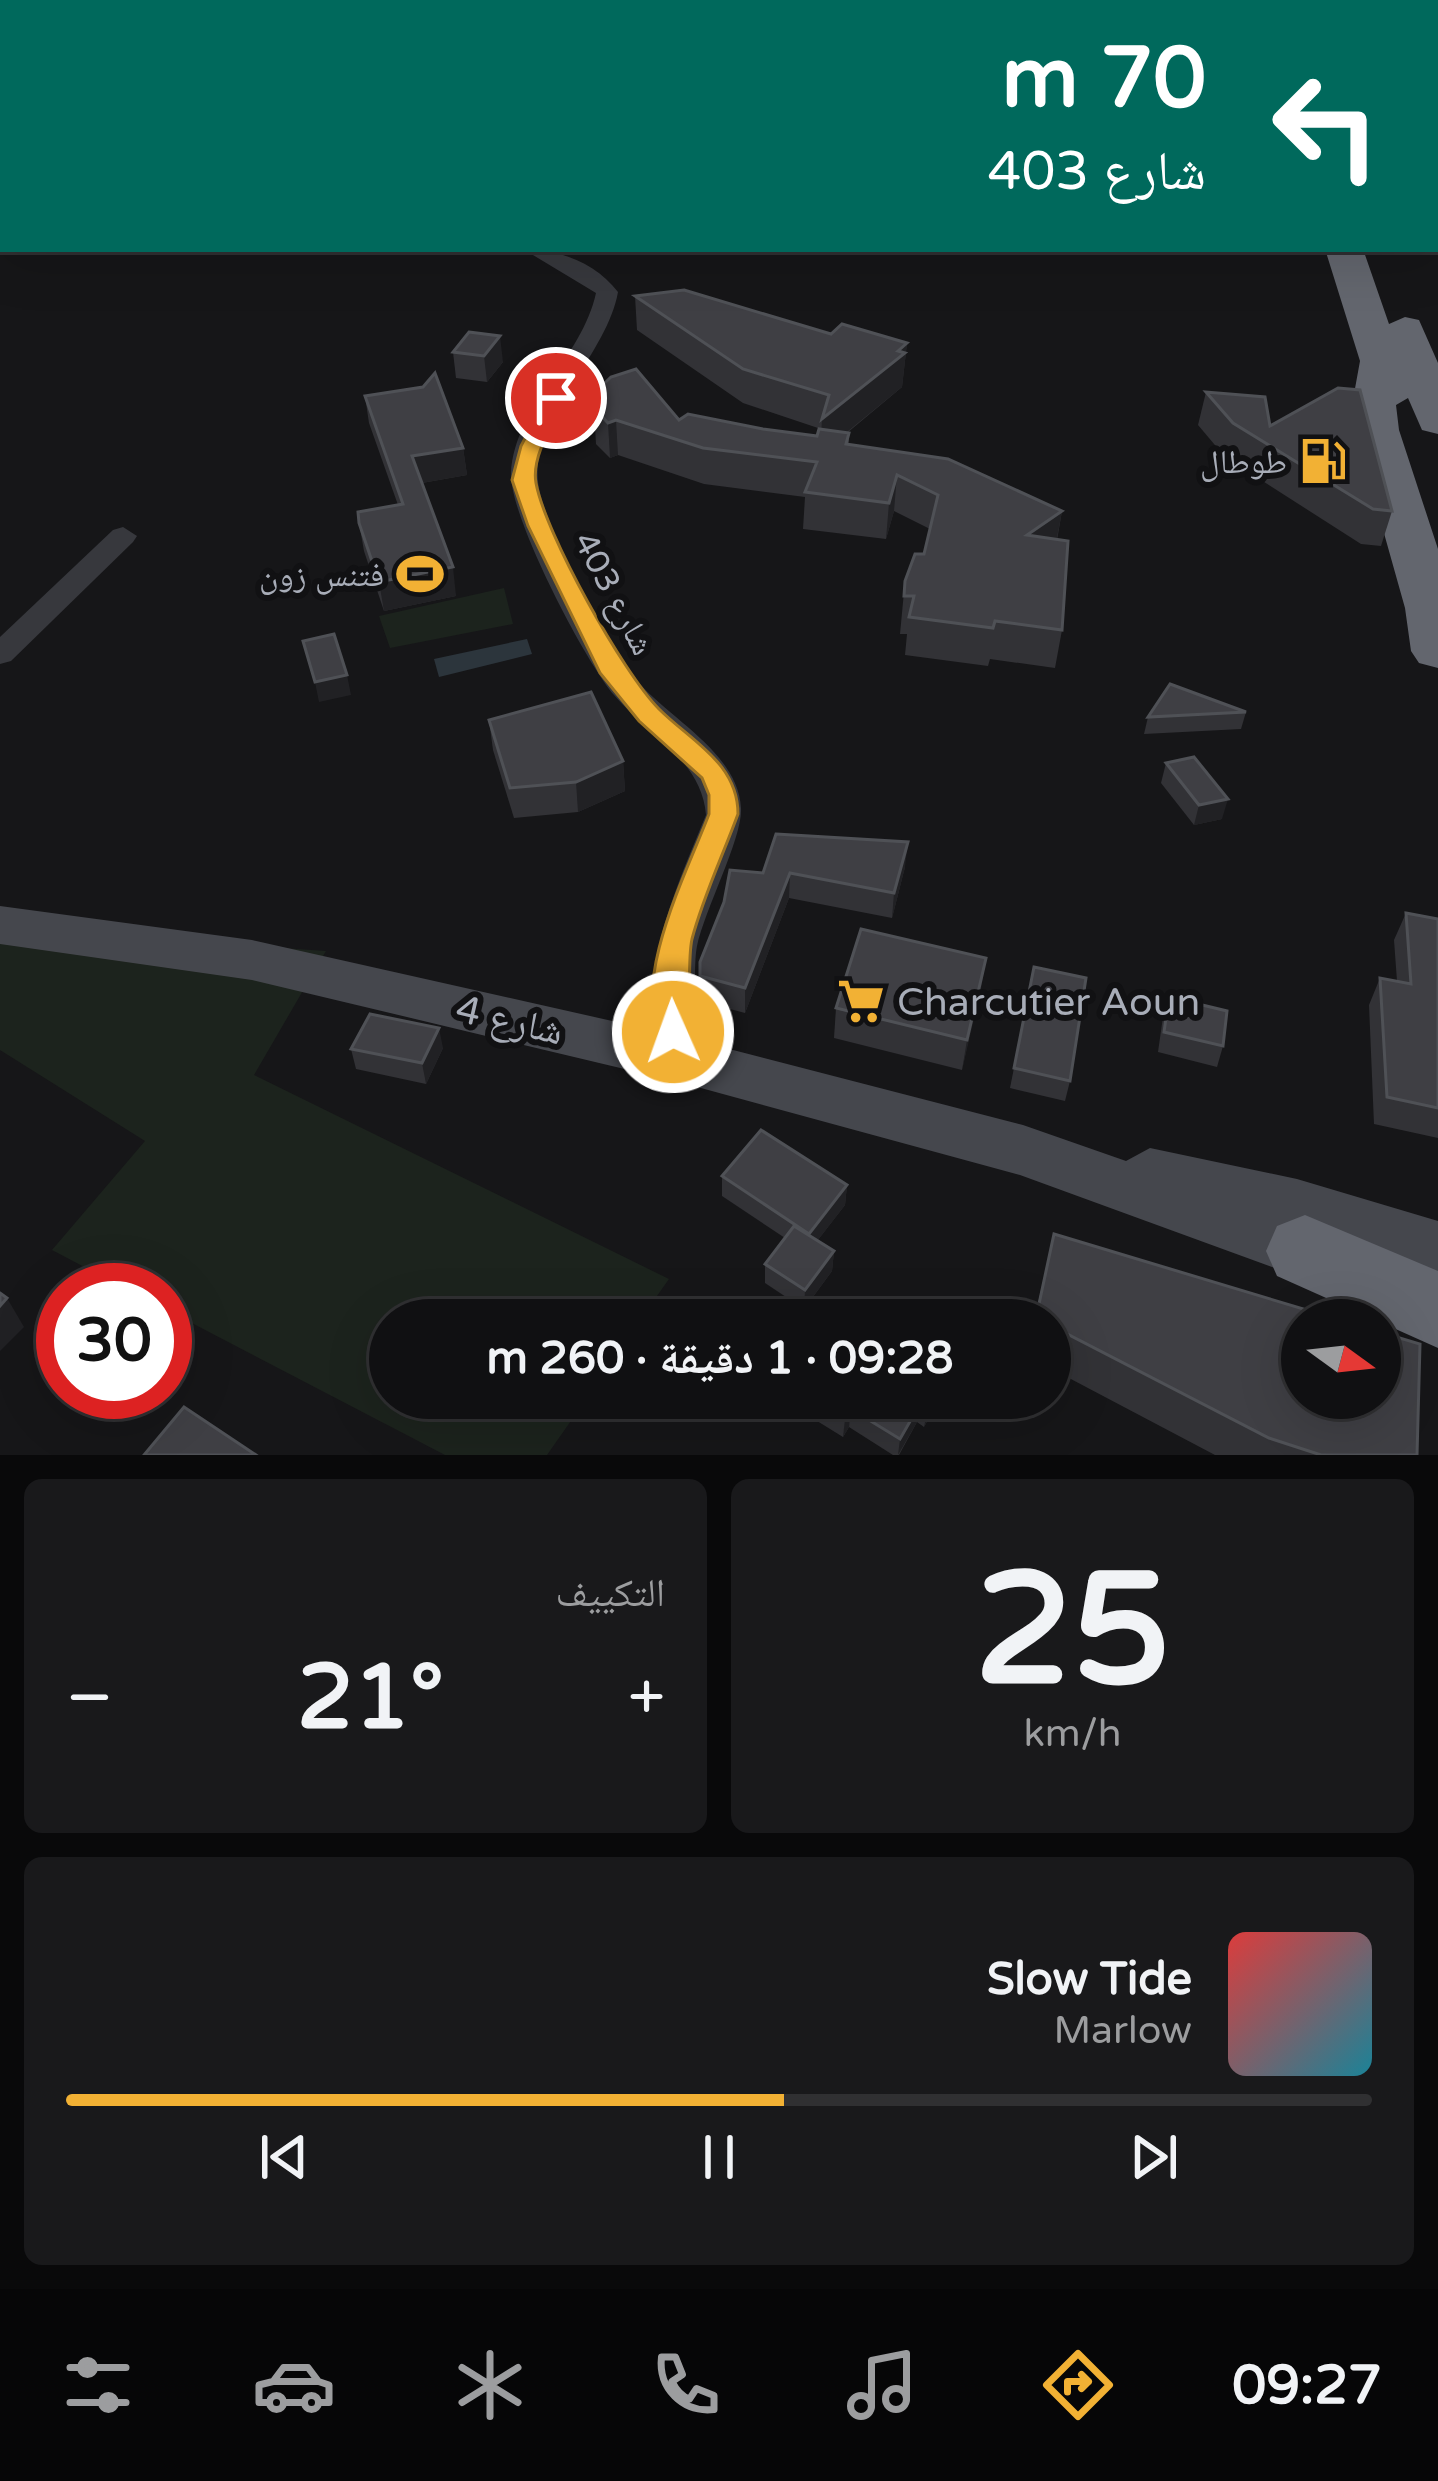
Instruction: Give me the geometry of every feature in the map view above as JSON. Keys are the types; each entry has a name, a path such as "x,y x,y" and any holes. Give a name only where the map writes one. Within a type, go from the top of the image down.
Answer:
{"highway":[{"path":"1360,253 1438,421"},
{"path":"1412,372 1424,484 1438,532"},
{"path":"1412,372 1374,405 1438,651"},
{"path":"1305,1251 1438,1310"}],"main road":[{"name":"شارع 4","path":"0,925 252,960 679,1059 980,1137 1305,1251 1438,1280"},
{"path":"1082,1171 1139,1172 1215,1185 1438,1250"}],"street":[{"name":"شارع 403","path":"540,252 595,279 608,292 601,323 532,446 524,480 540,526 614,673 657,723 714,773 724,795 724,814 676,940 670,1002 679,1059"},
{"path":"0,653 123,536"}],"shaded area":[{"path":"504,588 513,624 390,648 379,616"},
{"path":"527,639 532,654 439,677 434,659"},
{"path":"0,920 137,938 326,951 254,1075 669,1279 655,1299 369,1299 369,1415 192,1323 192,1263 77,1263 52,1250 145,1141 0,1050"},
{"path":"376,1419 572,1419 547,1455 445,1455"}],"building":[{"path":"684,290 831,334 842,324 907,343 898,351 905,353 822,419 829,395 743,369 635,296"},
{"path":"469,332 500,336 484,356 453,352"},
{"path":"636,369 679,420 688,414 817,436 819,429 849,433 846,444 948,459 1062,511 1027,535 1068,541 1062,630 995,621 993,628 909,617 914,596 904,596 905,581 915,554 924,554 938,495 897,475 889,503 805,492 817,462 703,448 616,420 608,423 594,408 593,394 611,377"},
{"path":"435,373 463,448 412,456 453,567 379,582 358,512 403,504 365,396 423,387"},
{"path":"1338,388 1360,390 1392,511 1373,509 1233,423 1206,392 1265,397 1270,426"},
{"path":"334,634 347,675 315,682 303,641"},
{"path":"1170,684 1246,712 1148,717"},
{"path":"591,692 623,761 576,782 510,788 489,720"},
{"path":"1194,757 1228,799 1199,805 1166,763"},
{"path":"776,834 908,842 894,893 790,873 745,988 700,976 700,962 724,902 730,870 763,873"},
{"path":"1406,913 1438,919 1438,1108 1387,1097 1380,978 1411,984"},
{"path":"861,929 986,958 967,1040 836,1008"},
{"path":"1034,967 1086,978 1070,1081 1014,1068"},
{"path":"1169,997 1227,1011 1223,1046 1164,1032"},
{"path":"370,1014 439,1028 422,1063 351,1049"},
{"path":"761,1130 847,1185 809,1234 722,1176"},
{"path":"794,1226 834,1251 805,1290 765,1264"},
{"path":"1054,1234 1281,1302 1281,1419 1401,1419 1401,1338 1420,1344 1417,1455 1321,1455 1269,1438 1071,1336 1071,1299 1040,1299"},
{"path":"192,1412 256,1455 144,1455 174,1419 192,1419"},
{"path":"867,1419 911,1419 900,1439"}],"place":[{"name":"طوطال","path":"1323,461"},
{"name":"فتنس زون","path":"420,574"},
{"name":"Charcutier Aoun","path":"861,1001"}],"route":[{"path":"556,398 532,446 524,480 540,526 614,673 666,732 714,773 724,795 724,814 676,940 671,971 673,1032"}]}
